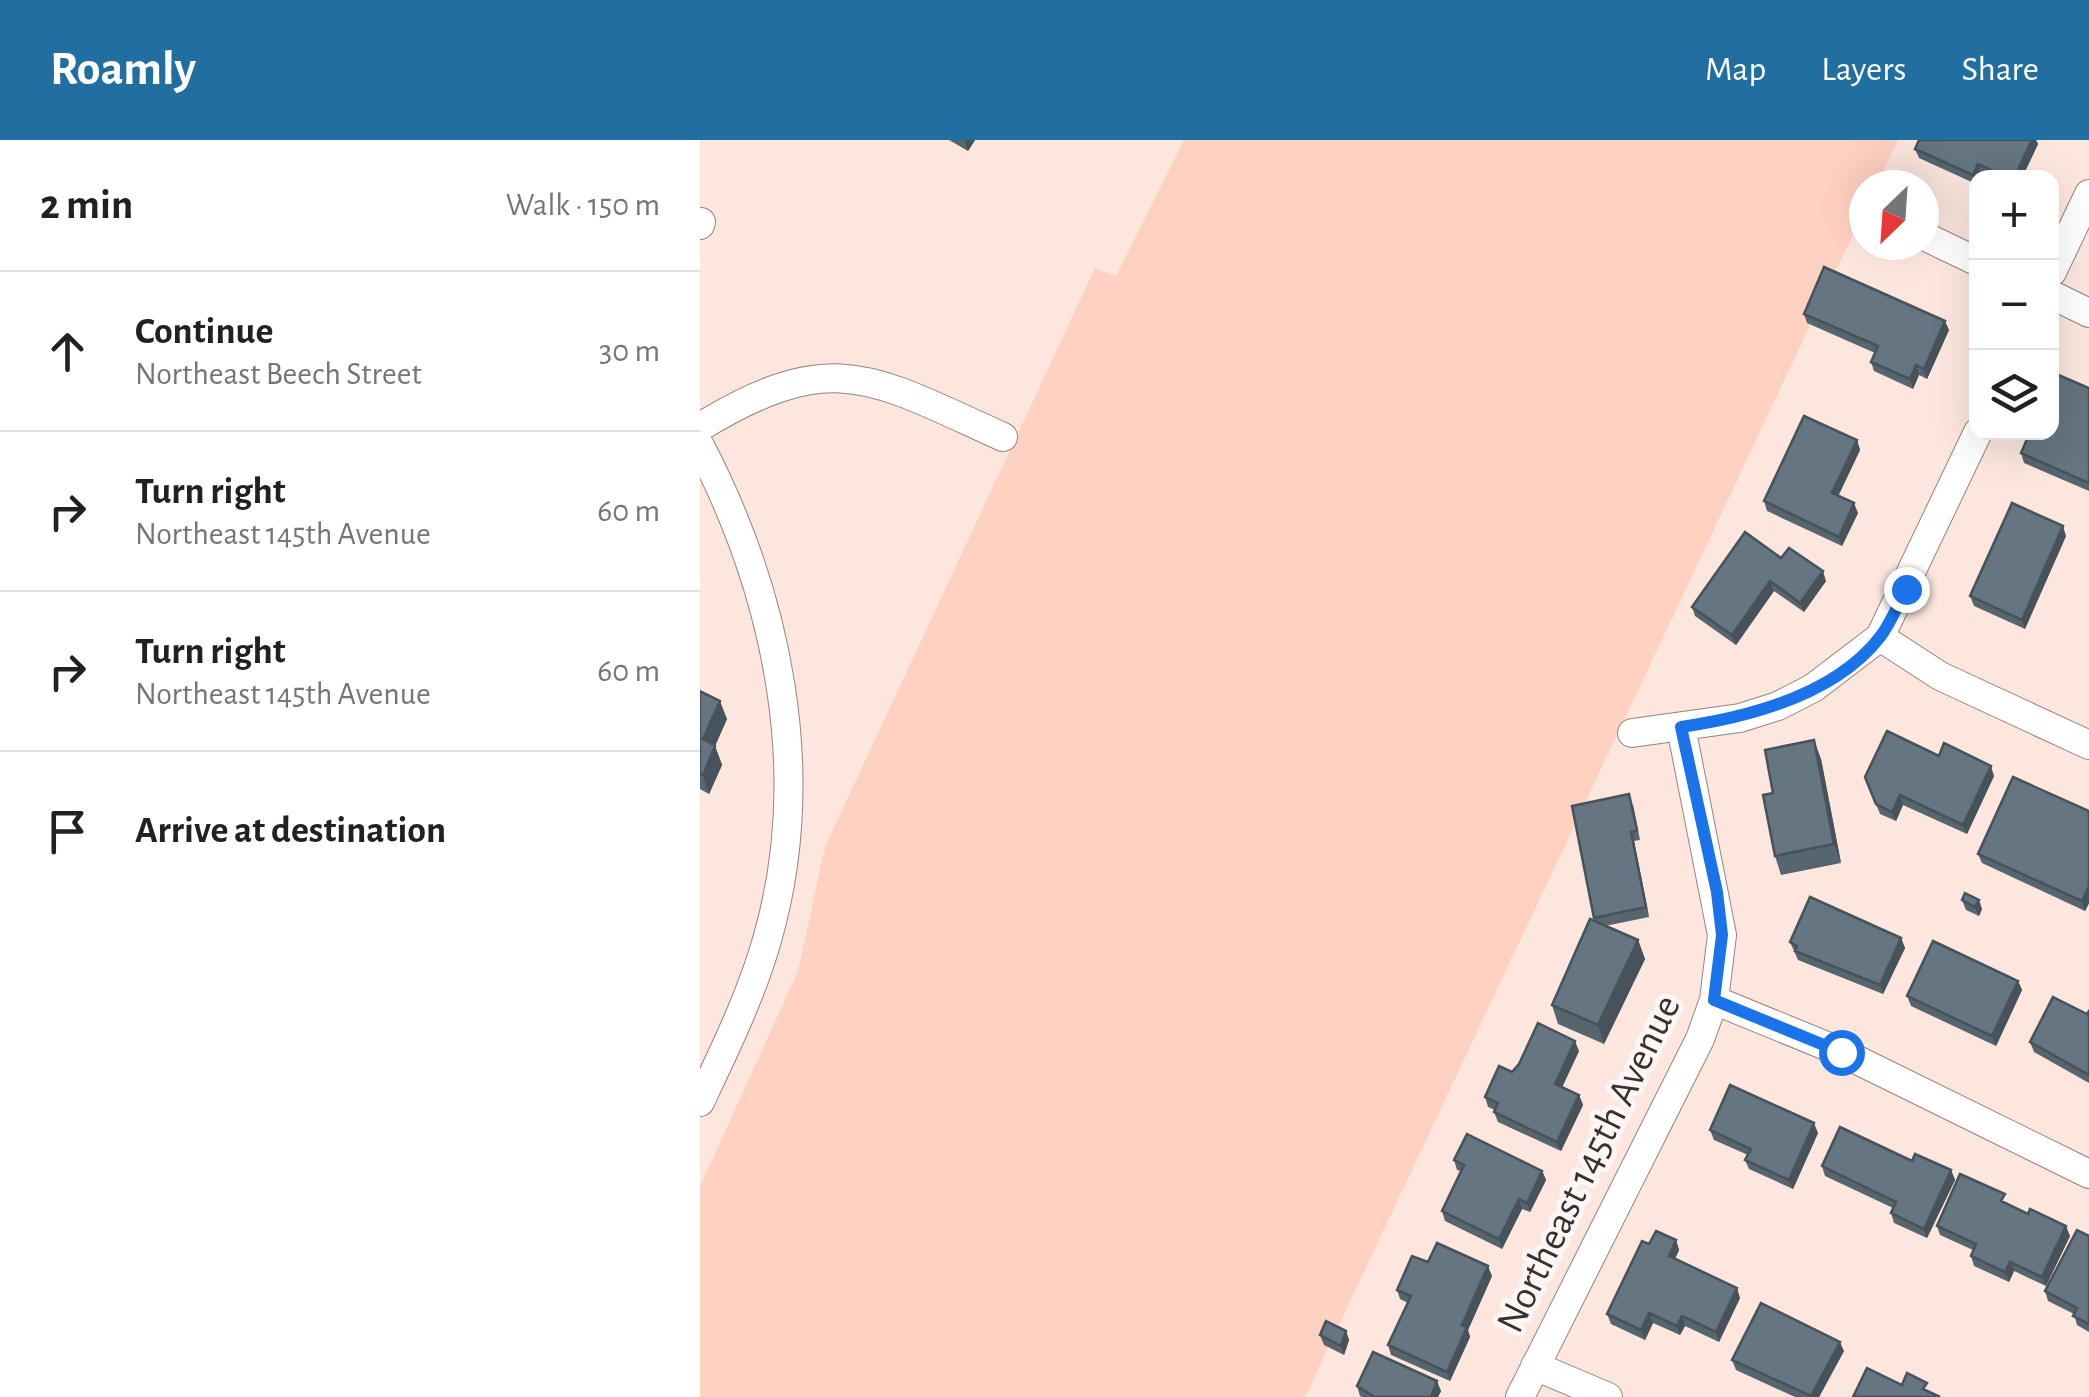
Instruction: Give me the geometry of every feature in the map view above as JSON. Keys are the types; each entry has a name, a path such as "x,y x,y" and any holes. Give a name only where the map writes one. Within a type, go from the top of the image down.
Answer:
{"street":[{"path":"2058,260 2089,194"},
{"path":"1939,243 1974,260"},
{"path":"2059,299 2089,313"},
{"path":"700,427 748,398 786,383 826,376 858,377 883,383 1003,437"},
{"path":"1632,734 1740,718 1778,706 1813,688 1880,638 1974,440"},
{"path":"700,446 722,488 760,598 784,702 789,764 788,828 767,939 744,1006 700,1102"},
{"path":"1880,638 1940,676 2089,745"},
{"name":"Northeast 145th Avenue","path":"1520,1397 1700,1039 1714,1000 1722,935 1719,906 1681,727"},
{"path":"1714,1000 1841,1052 2089,1174"},
{"path":"1535,1366 1608,1397"}],"shaded area":[{"path":"1184,140 1898,140 1883,170 1849,170 1849,243 1305,1397 700,1397 700,1187 798,971 825,847 1095,268 1116,276"}],"building":[{"path":"1919,140 2032,140 2018,170 1990,170 1978,164 1969,173 1915,149"},
{"path":"1824,267 1945,321 1924,369 1916,365 1910,379 1871,362 1878,346 1804,314"},
{"path":"2059,375 2089,388 2089,483 2021,453 2027,440 2059,440"},
{"path":"1804,416 1857,440 1832,493 1854,503 1839,537 1764,501"},
{"path":"2012,503 2063,526 2022,620 1970,596"},
{"path":"1745,532 1781,558 1789,548 1823,571 1800,603 1770,581 1732,635 1692,607"},
{"path":"700,691 720,701 703,739 715,746 703,775 700,774"},
{"path":"1887,731 1939,756 1944,743 1991,766 1963,825 1900,795 1892,812 1876,804 1865,777"},
{"path":"1814,740 1834,844 1775,856 1763,795 1773,793 1765,750"},
{"path":"2013,777 2089,811 2089,886 2082,901 1978,854"},
{"path":"1629,794 1637,830 1631,832 1646,907 1594,918 1572,806"},
{"path":"1965,893 1979,900 1975,907 1962,900"},
{"path":"1810,897 1901,938 1880,985 1795,951 1797,946 1790,942"},
{"path":"1590,919 1638,940 1598,1025 1552,1005"},
{"path":"1933,941 2018,981 1992,1036 1907,996"},
{"path":"2053,997 2087,1014 2089,1011 2089,1075 2030,1042"},
{"path":"1538,1023 1575,1041 1555,1084 1579,1095 1557,1142 1494,1112 1498,1103 1485,1097 1499,1066 1512,1072 1519,1064"},
{"path":"1730,1085 1814,1123 1789,1180 1745,1160 1751,1149 1710,1130"},
{"path":"1840,1127 1912,1161 1915,1154 1951,1170 1924,1229 1891,1213 1896,1202 1822,1166"},
{"path":"1467,1134 1542,1171 1527,1203 1519,1199 1499,1239 1442,1211 1464,1165 1454,1160"},
{"path":"1960,1174 2005,1194 2001,1201 2066,1226 2042,1277 2010,1262 2005,1272 1971,1256 1976,1244 1937,1226"},
{"path":"2077,1230 2089,1236 2089,1324 2073,1316 2077,1308 2045,1291"},
{"path":"1656,1231 1676,1240 1669,1256 1737,1288 1716,1332 1682,1316 1677,1326 1649,1313 1641,1330 1607,1314 1642,1241 1649,1244"},
{"path":"1437,1243 1488,1266 1447,1372 1388,1345 1411,1296 1397,1290 1412,1256 1428,1262"},
{"path":"1761,1303 1840,1342 1811,1396 1732,1360"},
{"path":"1326,1321 1346,1331 1341,1346 1320,1335"},
{"path":"1373,1352 1437,1381 1431,1397 1375,1397 1357,1386"},
{"path":"1867,1368 1902,1385 1907,1373 1927,1383 1923,1389 1940,1397 1853,1397"}],"route":[{"path":"1841,1052 1714,1000 1722,935 1717,892 1681,727 1740,718 1778,706 1813,688 1880,638 1906,589"}]}
